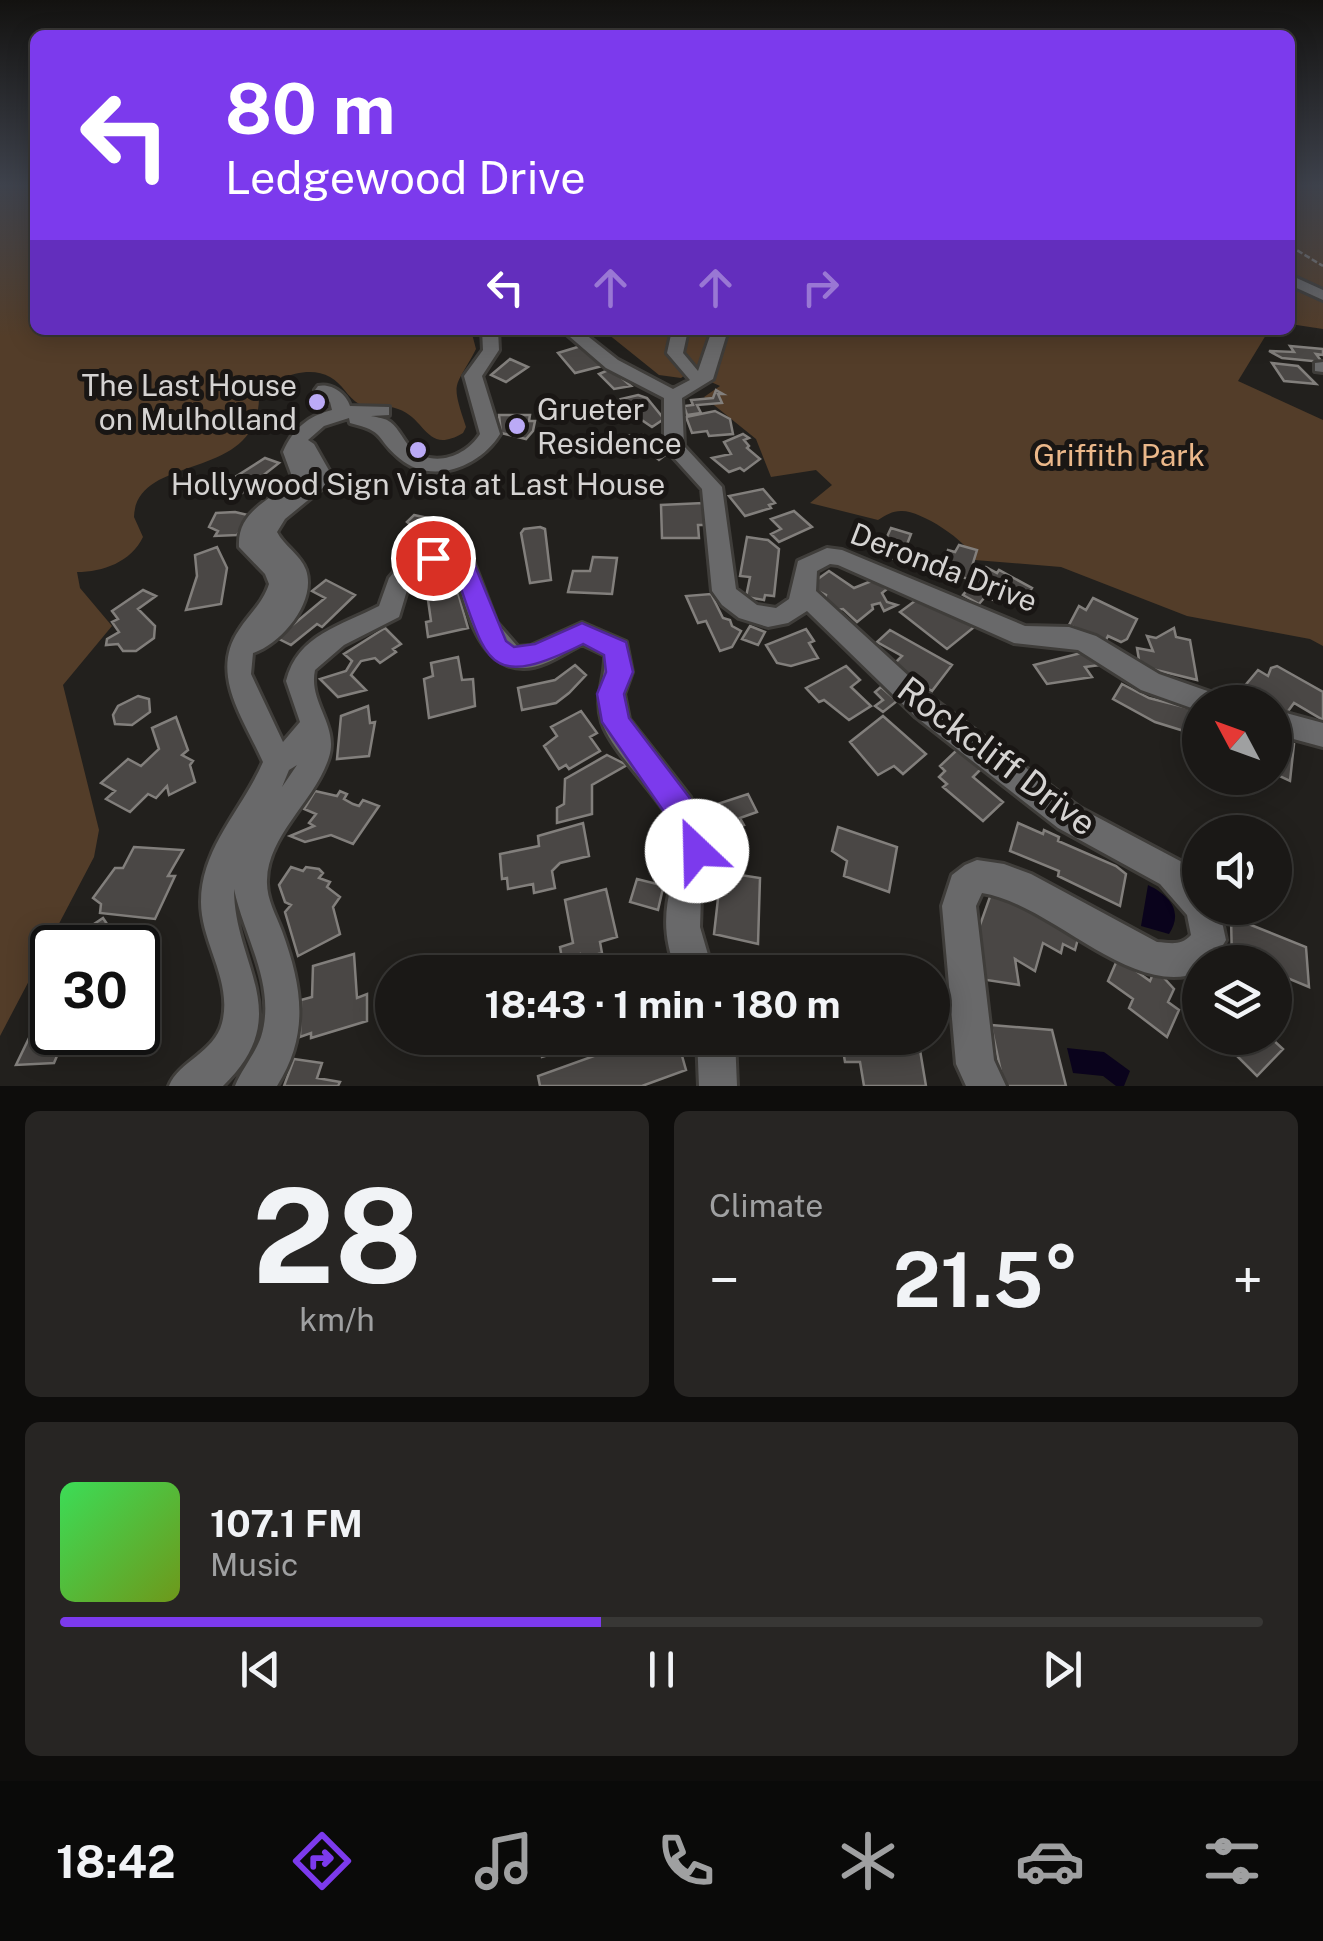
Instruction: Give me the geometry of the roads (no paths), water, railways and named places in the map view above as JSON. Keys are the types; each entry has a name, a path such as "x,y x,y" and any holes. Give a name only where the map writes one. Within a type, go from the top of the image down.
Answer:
{"street":[{"path":"1295,282 1323,296"},
{"path":"241,650 264,635 292,600 298,581 294,568 267,540 266,532 277,514 319,483 321,474 307,448 312,436 344,420 373,420 388,429 412,458 444,464 466,459 478,451 490,434 473,380 491,350 490,335"},
{"path":"576,335 612,364 674,396 704,380 718,335"},
{"path":"679,335 675,352 687,370 704,380"},
{"path":"324,390 339,400 342,412"},
{"name":"Deronda Drive","path":"674,396 674,447 708,480 715,496 724,591 733,605 747,615 782,615 796,607 804,594 806,567 827,556 842,558 1023,636 1069,637 1087,643 1150,682 1182,693"},
{"path":"254,1086 274,1055 284,1025 285,1001 250,880 277,783 238,674 246,636 280,592 281,584 275,570 250,547 249,532 259,516 304,480 293,452 302,434 319,421 342,412 382,411"},
{"path":"188,1086 216,1068 236,1039 242,1022 243,988 220,916 217,892 232,842 277,783 318,746 318,736 310,733 314,716 298,685 302,666 317,649 390,612 397,584 416,562 449,559 464,567 496,647 508,656 533,655 582,633 617,649 619,672 610,694 616,722 678,807 697,851 684,891 686,955"},
{"name":"Rockcliff Drive","path":"804,594 926,709 1069,818 1171,873 1182,885"},
{"path":"1292,727 1323,735"},
{"name":"Rockcliff Drive","path":"987,1086 974,1064 960,906 964,887 977,876 1001,876 1018,883 1142,953 1175,962 1196,957 1210,940 1206,925"},
{"path":"717,1055 718,1086"}],"place":[{"name":"The Last House on Mulholland","path":"317,402"},
{"name":"Grueter Residence","path":"517,426"},
{"name":"Hollywood Sign Vista at Last House","path":"418,450"}],"park label":[{"name":"Griffith Park","path":"1119,455"}]}
